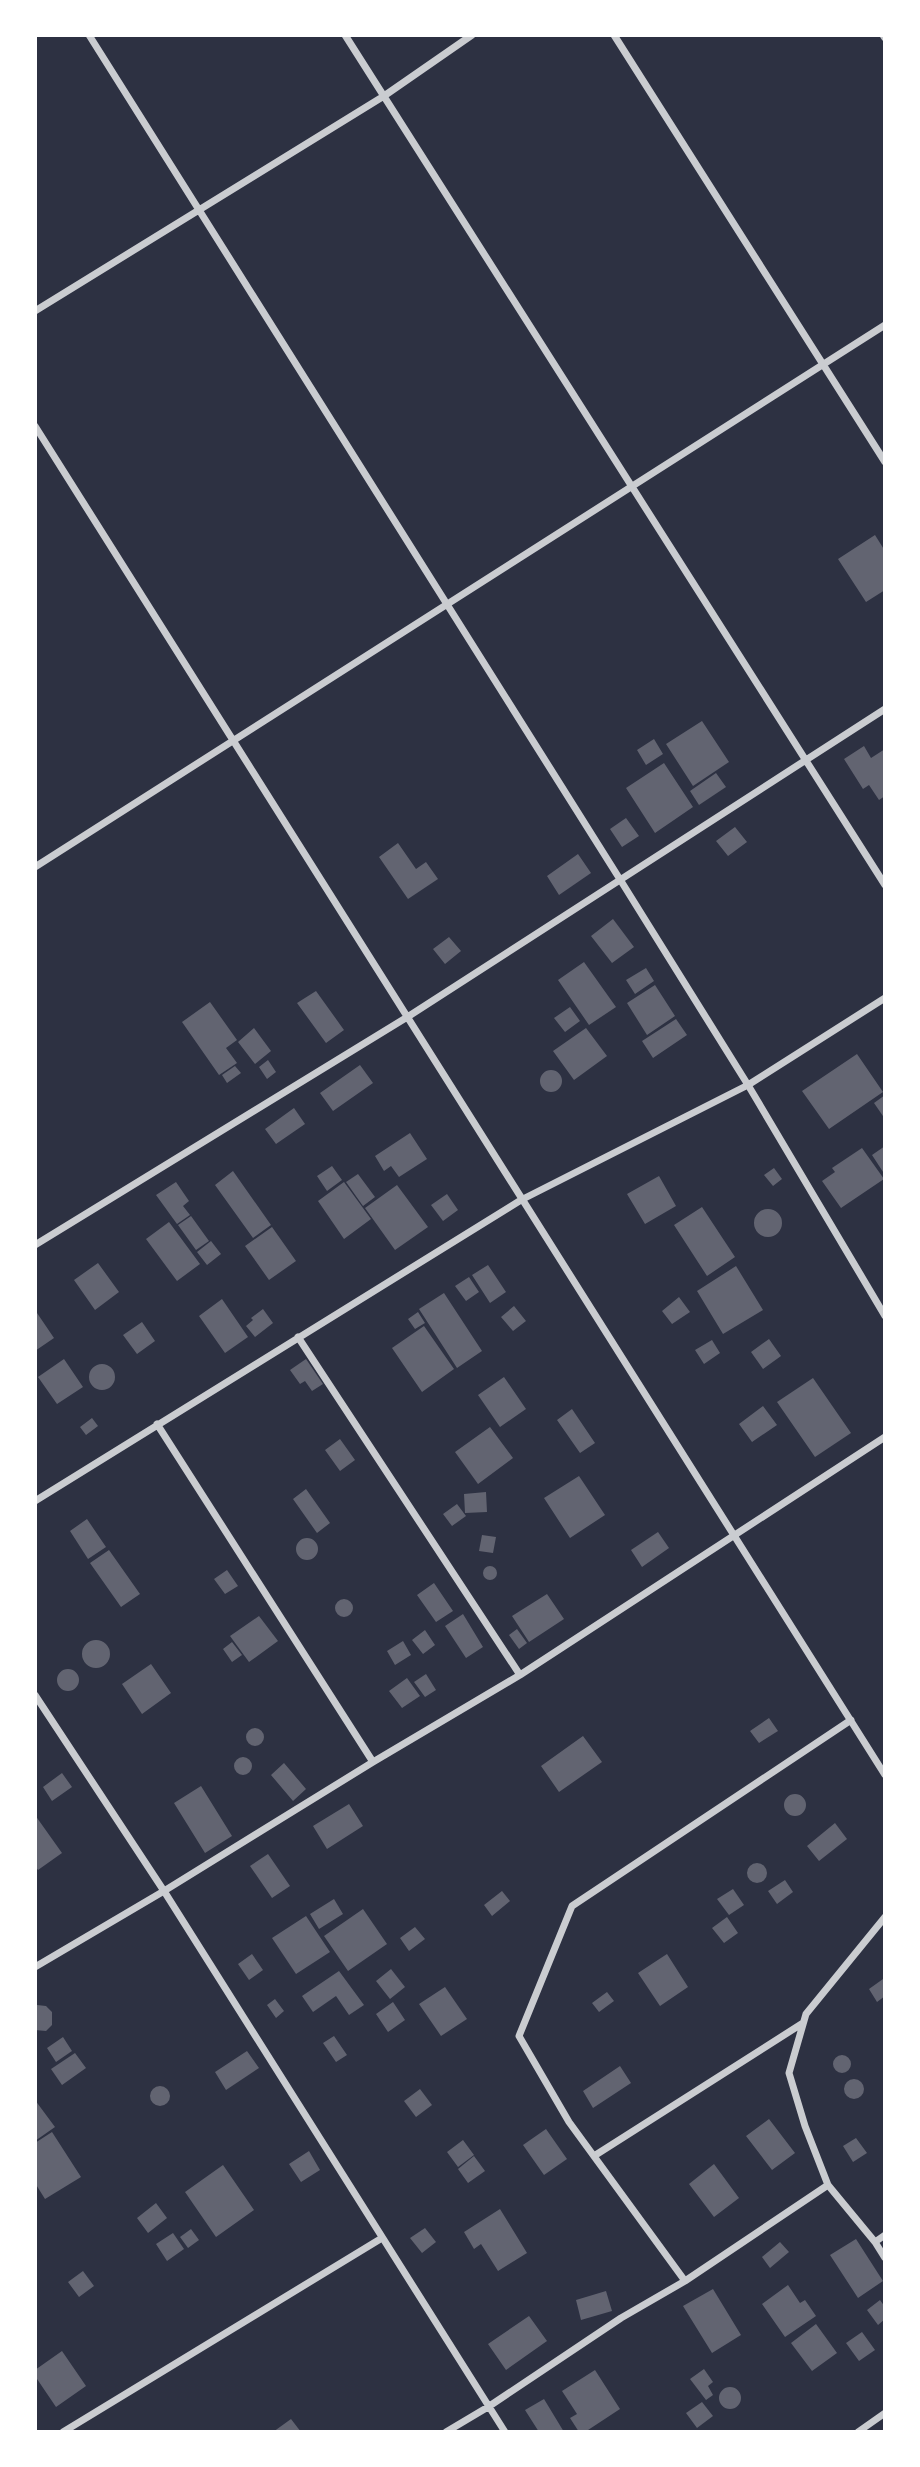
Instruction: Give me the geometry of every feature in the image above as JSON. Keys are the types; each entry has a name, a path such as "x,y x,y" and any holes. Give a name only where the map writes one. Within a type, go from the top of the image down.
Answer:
{"street":[{"path":"89,35 748,1085 885,1316"},
{"path":"345,35 885,885"},
{"path":"35,311 384,96 472,35"},
{"path":"614,35 885,462"},
{"path":"35,867 885,325"},
{"path":"35,426 885,1775"},
{"path":"35,1245 409,1016 885,709"},
{"path":"35,1500 521,1200 748,1085 885,998"},
{"path":"298,1337 520,1675"},
{"path":"157,1424 373,1762"},
{"path":"35,1967 520,1675 885,1437"},
{"path":"35,1695 164,1891 505,2432"},
{"path":"684,2281 569,2122 519,2036 572,1906 851,1720"},
{"path":"885,1916 806,2014 789,2073 805,2126 828,2185 885,2258"},
{"path":"594,2156 804,2023"},
{"path":"446,2432 621,2318 684,2281 828,2185"},
{"path":"875,2242 885,2235"},
{"path":"63,2432 382,2238"},
{"path":"858,2432 885,2413"}],"building":[{"path":"875,535 885,551 885,590 866,602 838,559"},
{"path":"702,721 729,762 693,786 666,744"},
{"path":"654,739 663,754 646,765 637,750"},
{"path":"864,746 871,758 885,749 885,796 879,800 869,785 863,789 844,759"},
{"path":"664,763 693,807 655,833 626,788"},
{"path":"716,773 726,787 699,805 690,791"},
{"path":"626,818 639,836 622,847 610,829"},
{"path":"735,827 747,842 728,856 716,841"},
{"path":"398,843 416,869 426,862 438,879 408,899 379,857"},
{"path":"578,854 591,873 559,895 547,876"},
{"path":"613,919 634,947 612,963 591,936"},
{"path":"449,937 461,951 445,964 433,949"},
{"path":"584,962 616,1007 589,1025 558,980"},
{"path":"646,968 654,981 635,994 626,980"},
{"path":"655,985 675,1016 647,1035 627,1003"},
{"path":"316,991 344,1030 326,1043 297,1003"},
{"path":"210,1002 237,1040 226,1048 237,1063 219,1075 182,1022"},
{"path":"570,1007 580,1021 565,1032 554,1018"},
{"path":"676,1019 687,1035 653,1058 642,1041"},
{"path":"254,1028 271,1051 255,1064 238,1042"},
{"path":"586,1028 607,1056 574,1080 553,1051"},
{"path":"857,1054 883,1092 829,1129 802,1091"},
{"path":"268,1060 276,1072 267,1079 259,1067"},
{"path":"360,1065 373,1083 333,1111 320,1093"},
{"path":"235,1066 241,1073 227,1083 222,1075"},
{"path":"551,1070 559,1073 562,1081 559,1089 551,1092 543,1089 540,1081 543,1073"},
{"path":"885,1095 885,1119 874,1103"},
{"path":"294,1108 305,1124 276,1144 265,1129"},
{"path":"410,1133 427,1159 399,1177 391,1166 384,1171 375,1156"},
{"path":"885,1146 885,1175 872,1155"},
{"path":"862,1148 884,1179 841,1208 822,1181 835,1172 832,1168"},
{"path":"332,1166 342,1180 327,1191 317,1176"},
{"path":"774,1168 782,1179 773,1186 764,1175"},
{"path":"233,1171 271,1225 253,1238 215,1185"},
{"path":"358,1174 375,1197 363,1206 346,1182"},
{"path":"659,1176 676,1206 645,1224 627,1194"},
{"path":"176,1182 189,1201 183,1206 190,1215 177,1224 156,1195"},
{"path":"344,1182 371,1219 344,1239 318,1201"},
{"path":"397,1185 428,1227 395,1250 365,1208"},
{"path":"447,1194 458,1210 443,1221 431,1205"},
{"path":"702,1207 735,1257 707,1276 674,1225"},
{"path":"768,1209 778,1213 782,1223 778,1233 768,1237 758,1233 754,1223 758,1213"},
{"path":"191,1216 209,1241 196,1250 178,1225"},
{"path":"169,1222 200,1264 177,1281 146,1239"},
{"path":"272,1227 296,1261 269,1280 245,1246"},
{"path":"211,1241 221,1254 207,1265 197,1252"},
{"path":"98,1263 119,1292 95,1310 74,1280"},
{"path":"488,1265 506,1292 490,1303 472,1275"},
{"path":"736,1266 763,1310 723,1334 697,1291"},
{"path":"469,1277 479,1292 466,1301 455,1286"},
{"path":"444,1293 482,1351 457,1368 419,1309"},
{"path":"679,1297 690,1312 672,1324 662,1311"},
{"path":"222,1299 248,1337 225,1353 199,1316"},
{"path":"514,1306 526,1321 513,1331 501,1317"},
{"path":"263,1309 273,1323 255,1337 246,1326 253,1320 251,1318"},
{"path":"35,1310 54,1338 35,1351"},
{"path":"418,1312 425,1323 415,1329 408,1319"},
{"path":"142,1322 155,1341 137,1354 123,1335"},
{"path":"424,1326 454,1369 422,1392 392,1348"},
{"path":"769,1339 781,1356 763,1369 751,1352"},
{"path":"712,1340 720,1353 704,1364 695,1350"},
{"path":"64,1359 83,1387 57,1404 38,1377"},
{"path":"306,1359 323,1384 312,1391 305,1381 300,1384 290,1370"},
{"path":"102,1364 111,1368 115,1377 111,1386 102,1390 93,1386 89,1377 93,1368"},
{"path":"504,1377 526,1409 500,1427 478,1395"},
{"path":"813,1378 851,1433 815,1457 777,1402"},
{"path":"763,1406 777,1425 752,1442 739,1424"},
{"path":"572,1409 595,1443 580,1453 557,1420"},
{"path":"92,1418 98,1426 86,1435 80,1427"},
{"path":"490,1427 513,1458 478,1484 455,1452"},
{"path":"340,1439 355,1460 340,1471 325,1450"},
{"path":"579,1476 605,1515 570,1538 544,1498"},
{"path":"306,1489 330,1523 317,1533 293,1499"},
{"path":"486,1492 487,1512 465,1513 464,1494"},
{"path":"457,1504 466,1516 452,1526 443,1514"},
{"path":"87,1519 106,1547 88,1559 70,1531"},
{"path":"658,1532 669,1548 642,1567 631,1550"},
{"path":"482,1535 496,1537 493,1553 479,1551"},
{"path":"307,1538 315,1541 318,1549 315,1557 307,1560 299,1557 296,1549 299,1541"},
{"path":"109,1550 140,1594 121,1607 90,1563"},
{"path":"487,1566 493,1566 497,1573 493,1580 487,1580 483,1576 483,1570"},
{"path":"227,1570 238,1586 225,1594 214,1579"},
{"path":"434,1583 453,1611 436,1622 417,1595"},
{"path":"547,1594 564,1619 529,1642 512,1616"},
{"path":"340,1599 348,1599 353,1608 351,1615 340,1617 335,1612 335,1604"},
{"path":"463,1614 483,1647 466,1658 445,1626"},
{"path":"259,1616 278,1641 249,1662 230,1636"},
{"path":"517,1629 527,1643 519,1649 509,1635"},
{"path":"425,1630 435,1645 423,1654 412,1640"},
{"path":"96,1640 106,1644 110,1654 106,1664 96,1668 86,1664 82,1654 86,1644"},
{"path":"403,1641 411,1655 395,1665 387,1651"},
{"path":"232,1642 242,1655 232,1662 223,1649"},
{"path":"151,1664 171,1693 142,1714 122,1684"},
{"path":"68,1669 76,1672 79,1680 76,1688 68,1691 60,1688 57,1680 60,1672"},
{"path":"426,1674 436,1690 425,1697 414,1682"},
{"path":"407,1678 420,1696 402,1708 389,1691"},
{"path":"769,1718 778,1731 759,1743 750,1731"},
{"path":"255,1728 261,1731 264,1737 261,1743 255,1746 249,1743 246,1737 249,1731"},
{"path":"583,1736 602,1762 559,1792 541,1766"},
{"path":"239,1757 247,1757 252,1766 250,1773 239,1775 234,1770 234,1762"},
{"path":"284,1763 306,1789 293,1801 271,1775"},
{"path":"62,1773 72,1787 52,1801 43,1787"},
{"path":"201,1786 232,1836 205,1853 174,1803"},
{"path":"795,1794 803,1797 806,1805 803,1813 795,1816 787,1813 784,1805 787,1797"},
{"path":"349,1804 363,1826 327,1849 313,1826"},
{"path":"35,1815 62,1853 38,1870 35,1866"},
{"path":"835,1823 847,1839 819,1861 807,1846"},
{"path":"268,1854 290,1886 272,1898 250,1866"},
{"path":"757,1863 764,1866 767,1873 764,1880 757,1883 750,1880 747,1873 750,1866"},
{"path":"785,1880 793,1892 777,1904 768,1891"},
{"path":"733,1889 744,1905 729,1915 717,1899"},
{"path":"502,1891 510,1901 492,1916 484,1905"},
{"path":"334,1899 343,1914 319,1929 310,1914"},
{"path":"363,1909 387,1944 348,1971 324,1936"},
{"path":"306,1916 330,1952 296,1974 272,1938"},
{"path":"727,1917 738,1933 724,1943 712,1928"},
{"path":"415,1927 425,1939 409,1951 400,1938"},
{"path":"252,1954 263,1970 249,1980 238,1964"},
{"path":"667,1954 688,1987 660,2006 638,1973"},
{"path":"391,1969 405,1987 390,1999 376,1981"},
{"path":"339,1971 364,2005 349,2015 336,1996 313,2012 302,1996"},
{"path":"883,1979 885,1996 877,2002 869,1989"},
{"path":"445,1987 467,2019 441,2036 419,2004"},
{"path":"607,1992 614,2001 599,2012 592,2003"},
{"path":"275,1999 284,2011 276,2018 267,2005"},
{"path":"393,2002 405,2020 388,2032 376,2014"},
{"path":"37,2005 46,2006 52,2012 52,2025 46,2031 35,2030"},
{"path":"334,2036 347,2055 336,2062 323,2043"},
{"path":"63,2037 72,2051 56,2062 47,2048"},
{"path":"247,2051 259,2068 226,2090 215,2072"},
{"path":"75,2053 86,2068 62,2085 51,2069"},
{"path":"842,2055 848,2058 851,2064 848,2070 842,2073 836,2070 833,2064 836,2058"},
{"path":"620,2066 631,2083 593,2108 583,2091"},
{"path":"850,2079 858,2079 864,2089 858,2099 850,2099 844,2093 844,2085"},
{"path":"160,2086 167,2089 170,2096 167,2103 160,2106 153,2103 150,2096 153,2089"},
{"path":"420,2089 432,2105 416,2117 404,2101"},
{"path":"35,2100 55,2127 35,2141"},
{"path":"769,2119 795,2153 772,2170 746,2136"},
{"path":"546,2129 567,2159 544,2175 523,2145"},
{"path":"52,2132 81,2177 45,2199 35,2183 35,2143"},
{"path":"856,2138 867,2153 853,2162 843,2146"},
{"path":"463,2140 474,2155 458,2167 447,2152"},
{"path":"309,2151 320,2170 301,2182 289,2164"},
{"path":"474,2156 485,2171 468,2183 458,2169"},
{"path":"714,2164 739,2198 714,2217 689,2184"},
{"path":"223,2165 254,2210 216,2237 185,2192"},
{"path":"156,2203 167,2218 148,2233 137,2218"},
{"path":"500,2209 527,2253 498,2271 481,2244 474,2249 464,2232"},
{"path":"425,2228 436,2242 422,2253 410,2238"},
{"path":"191,2229 199,2240 188,2248 180,2237"},
{"path":"173,2233 184,2249 167,2261 156,2244"},
{"path":"856,2239 883,2281 858,2298 830,2255"},
{"path":"780,2242 789,2252 770,2268 762,2257"},
{"path":"83,2271 94,2286 79,2297 68,2282"},
{"path":"788,2285 800,2303 805,2300 816,2316 785,2337 762,2304"},
{"path":"713,2289 741,2335 712,2353 683,2306"},
{"path":"606,2291 612,2311 581,2320 576,2300"},
{"path":"880,2300 885,2307 885,2319 878,2325 867,2310"},
{"path":"529,2316 547,2341 506,2370 488,2344"},
{"path":"816,2324 837,2353 812,2371 791,2343"},
{"path":"862,2332 875,2350 859,2361 846,2343"},
{"path":"62,2351 86,2386 56,2407 35,2376 35,2370"},
{"path":"704,2369 713,2382 708,2386 713,2395 706,2400 690,2379"},
{"path":"595,2370 620,2409 585,2432 579,2432 570,2418 577,2414 562,2391"},
{"path":"730,2387 738,2390 741,2398 738,2406 730,2409 722,2406 719,2398 722,2390"},
{"path":"544,2399 564,2432 539,2432 525,2410"},
{"path":"702,2402 713,2416 697,2428 686,2413"},
{"path":"291,2419 301,2432 273,2432"}]}
